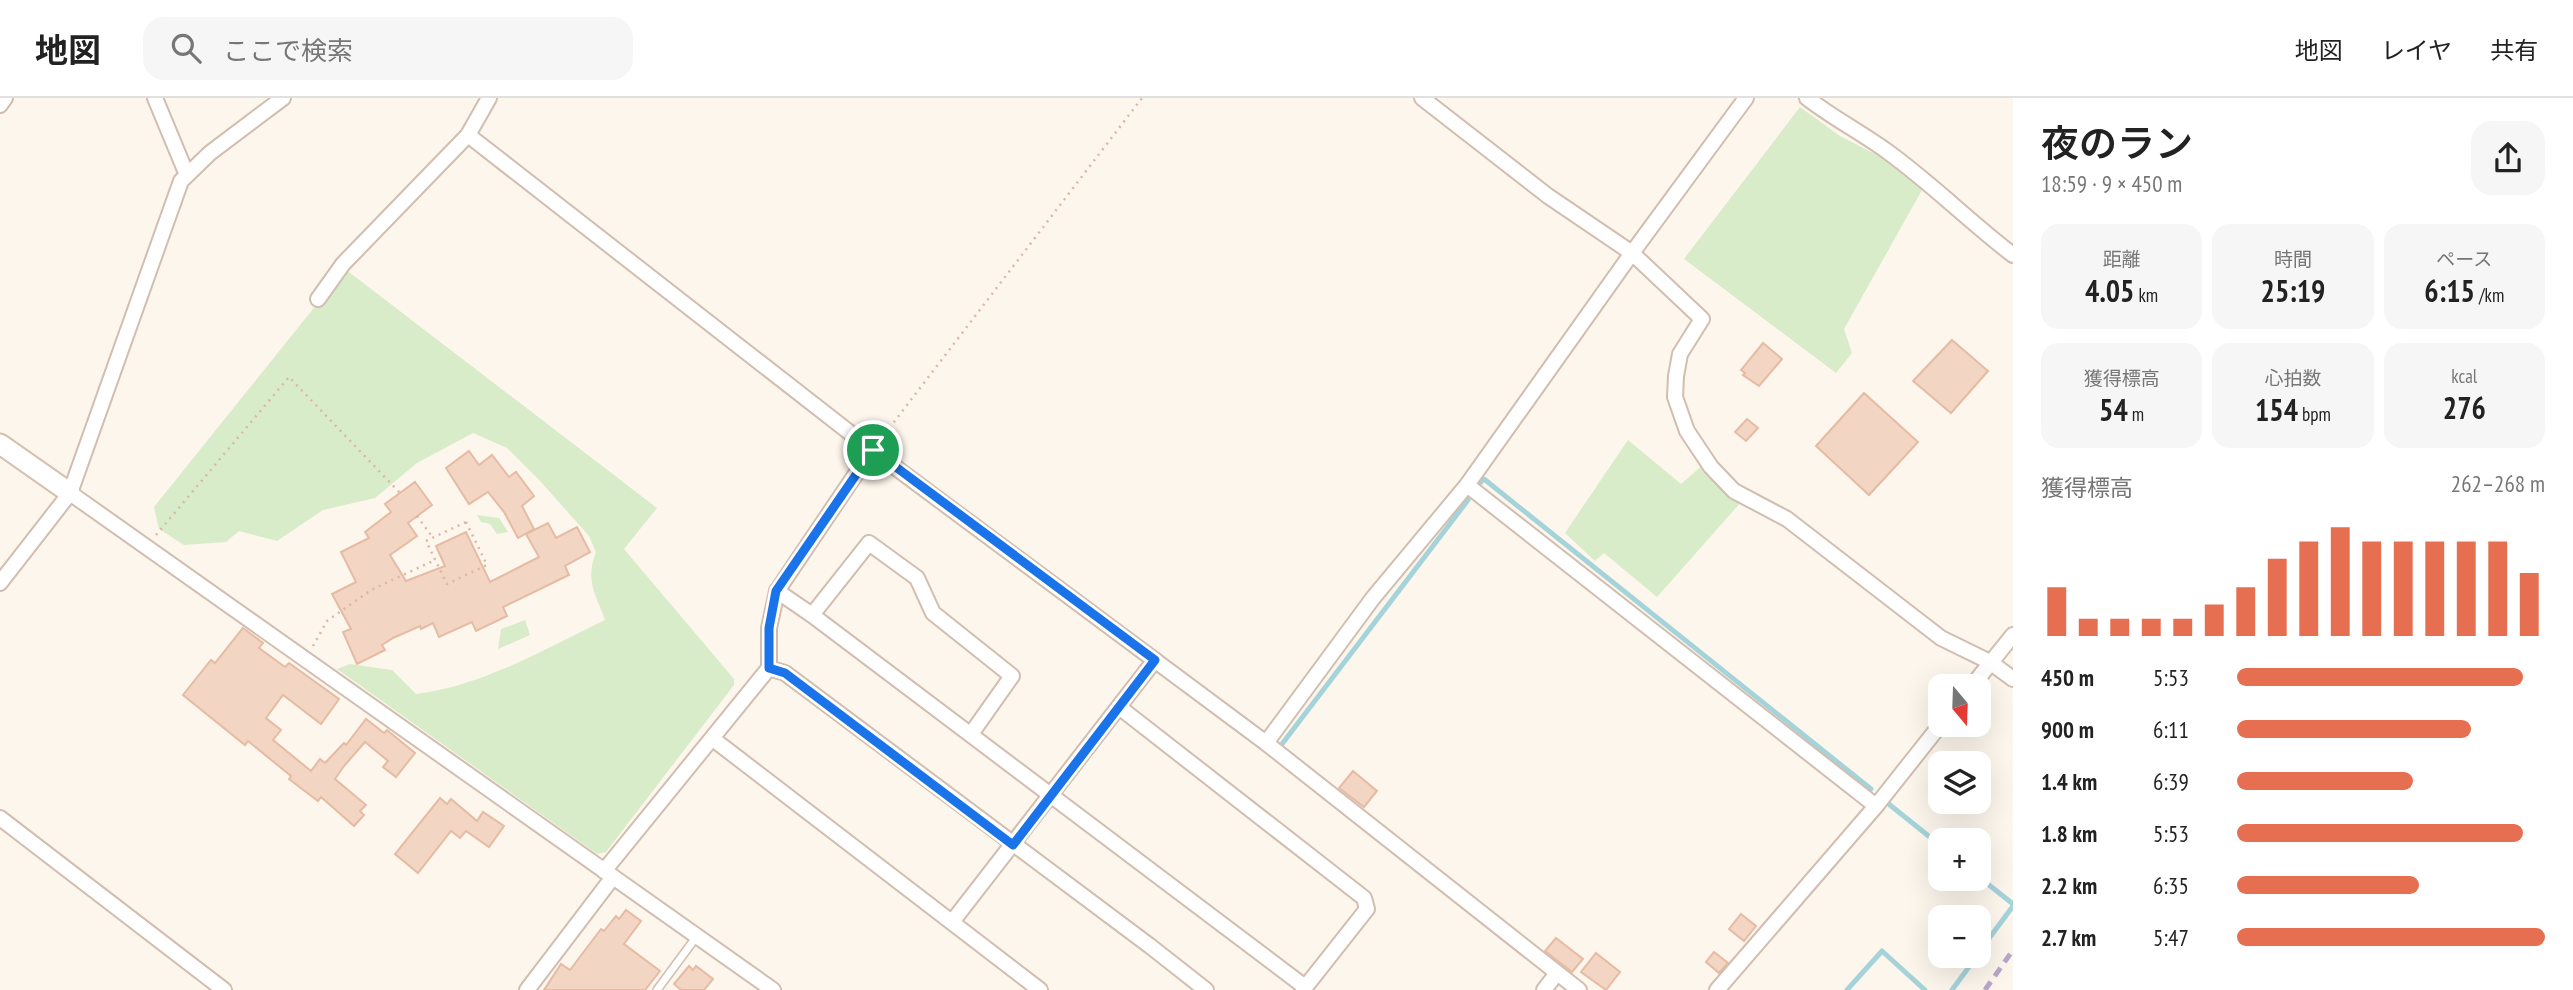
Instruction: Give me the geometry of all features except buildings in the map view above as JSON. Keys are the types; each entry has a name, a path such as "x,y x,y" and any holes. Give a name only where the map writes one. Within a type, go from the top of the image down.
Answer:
{"street":[{"path":"0,105 5,98"},
{"path":"155,98 187,175"},
{"path":"0,583 70,493 181,181 210,153 283,98"},
{"path":"318,299 343,264 468,135 489,98"},
{"path":"1422,98 1548,196 1632,253 1702,319 1680,355 1675,397 1686,431 1711,467 1734,491 1787,519 1941,638 1990,662 2013,679"},
{"path":"1266,743 1373,598 1467,485 1746,98"},
{"path":"1807,98 1906,166 2013,255"},
{"path":"468,135 873,450 1266,743 1579,990"},
{"path":"0,444 773,990"},
{"path":"527,990 609,874 769,668 769,628 776,591 873,450"},
{"path":"1467,485 1876,806"},
{"path":"812,615 869,543 917,578 933,613 1012,676 971,734"},
{"path":"776,591 971,734 1304,989 1367,909 1364,898 1119,707"},
{"path":"1981,674 2013,635"},
{"path":"952,922 1155,660"},
{"path":"769,668 785,673 1206,990"},
{"path":"1717,990 1876,806 1931,737"},
{"path":"713,739 1040,990"},
{"path":"0,818 224,990"},
{"path":"1544,990 1557,973"}],"lane":[{"path":"657,990 698,936"}],"path":[{"path":"873,450 1142,98"},
{"path":"147,547 289,377 400,493"},
{"path":"417,516 433,538"},
{"path":"466,522 487,565 447,584 435,560 426,541 466,522"},
{"path":"304,661 327,621 370,590 435,560"}],"green space":[{"path":"1800,107 1840,136 1881,157 1922,190 1844,329 1852,353 1836,373 1684,259"},
{"path":"345,269 657,508 624,549 734,679 734,685 606,852 597,854 337,669 350,664 392,670 416,694 441,690 513,665 605,620 591,579 596,552 589,536 507,448 473,433 417,463 375,498 323,510 277,541 239,531 226,542 184,545 159,529 154,507"},
{"path":"1628,440 1681,484 1704,464 1742,501 1657,597 1604,553 1595,561 1565,533"},
{"path":"477,515 499,518 508,532 497,534 490,524 481,522"},
{"path":"525,620 530,635 498,649 501,629"}],"waterway":[{"path":"1480,483 1484,479 1871,789"},
{"path":"1282,744 1468,500"},
{"path":"1885,801 1928,836"},
{"path":"1991,887 2013,904"},
{"path":"1991,936 2013,906"},
{"path":"1847,990 1882,951 1925,990"},
{"path":"1952,990 1968,968"}],"railway":[{"path":"1985,990 2013,950"}],"route":[{"path":"873,450 1155,660 1013,845 785,673 769,668 769,628 776,591 873,450"}]}
